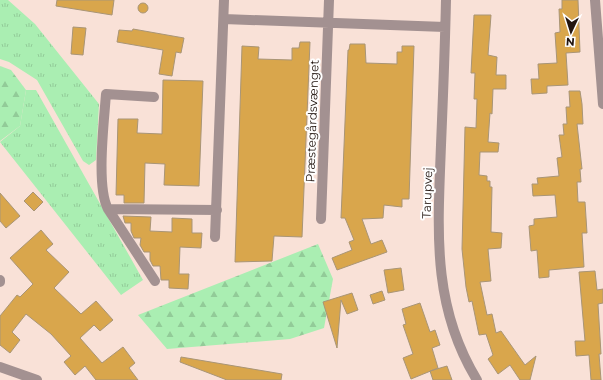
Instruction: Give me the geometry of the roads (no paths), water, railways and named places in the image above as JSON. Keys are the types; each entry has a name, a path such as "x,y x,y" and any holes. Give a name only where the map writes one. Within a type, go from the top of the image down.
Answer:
{"street":[{"path":"215,237 224,0"},
{"name":"Præstegårdsvænget","path":"321,219 329,0"},
{"name":"Tarupvej","path":"446,0 438,218 440,266 443,292 452,329 476,380"},
{"path":"595,0 603,104"},
{"path":"224,19 445,27"},
{"path":"154,97 106,94 102,182 103,200 155,281"},
{"path":"108,209 217,210"},
{"path":"0,367 37,380"}]}
